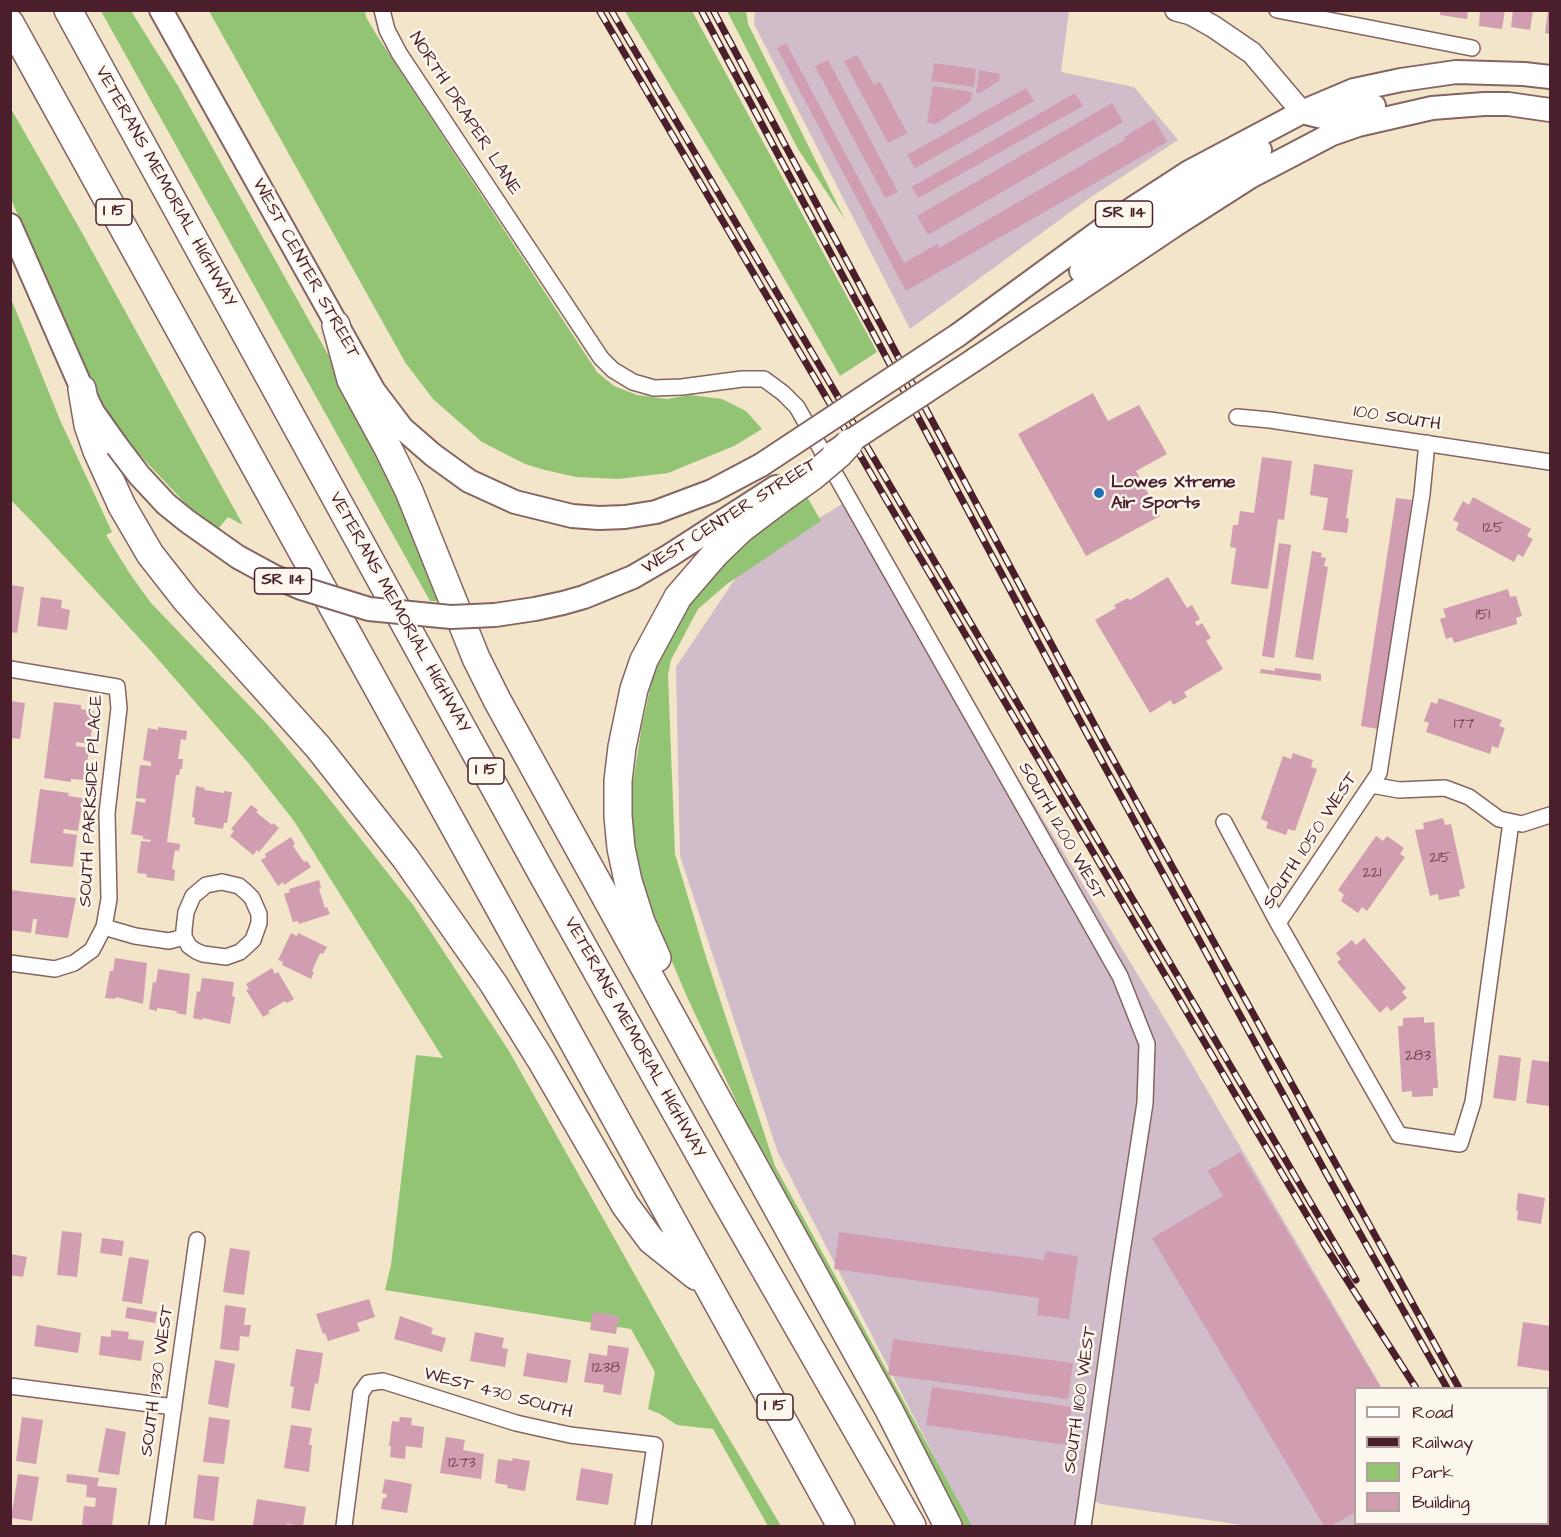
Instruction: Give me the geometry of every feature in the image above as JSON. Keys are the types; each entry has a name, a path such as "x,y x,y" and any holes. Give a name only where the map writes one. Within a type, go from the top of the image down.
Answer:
{"highway":[{"name":"VETERANS MEMORIAL HIGHWAY","path":"68,10 540,870 912,1527"},
{"name":"I 15","path":"10,23 841,1527"},
{"path":"336,326 351,380 409,491 476,658 519,743 889,1410 948,1527"},
{"path":"82,389 88,424 97,451 122,506 150,554 186,600 324,754 406,859 493,983 629,1212 651,1240 708,1287"},
{"path":"712,1088 701,1051 650,944 628,881 621,848 618,781 622,747 634,689 644,660 662,623 678,597 716,553 779,493 813,476 849,443"}],"main road":[{"name":"WEST CENTER STREET","path":"161,10 336,326 374,391 402,428 451,468 489,492 515,502 572,516 599,518 656,512 712,491 761,465 958,336 1115,220 1189,172 1302,112 1354,90 1434,75 1468,72 1551,77"},
{"path":"996,345 1080,272 1118,243 1246,158 1293,133 1299,126 1302,112 1327,118 1415,97 1461,93 1495,104"},
{"name":"SR 114","path":"849,443 1250,177 1332,134 1358,125 1432,108 1495,104 1551,110"},
{"name":"WEST CENTER STREET","path":"10,225 93,412 139,475 166,504 238,557 301,588 369,609 451,617 495,615 535,609 563,603 622,581 779,493"}],"street":[{"name":"NORTH DRAPER LANE","path":"382,10 387,30 399,53 600,358 613,370 633,382 654,388 764,379 797,407 815,439"},
{"path":"1176,10 1191,14 1214,27 1252,53 1302,112"},
{"path":"1277,10 1472,48"},
{"name":"100 SOUTH","path":"1237,417 1551,462"},
{"name":"SOUTH 1200 WEST","path":"815,439 1120,976 1147,1044 1145,1103 1118,1278"},
{"name":"SOUTH 1050 WEST","path":"1427,443 1422,494 1379,772 1278,923 1399,1135 1460,1144 1473,1102 1511,822"},
{"name":"SOUTH PARKSIDE PLACE","path":"10,669 117,687 119,708 107,813 109,899 104,927 92,950 74,963 55,969 10,963"},
{"path":"1371,785 1399,790 1445,788 1469,797 1499,819 1522,824 1551,815"},
{"path":"1224,822 1278,923"},
{"path":"222,882 239,886 252,898 256,906 259,923 257,932 253,940 240,952 226,957 203,954 189,946 184,937 184,920 189,902 206,885 222,882"},
{"path":"104,927 135,936 169,941 184,937"},
{"name":"SOUTH 1330 WEST","path":"157,1527 196,1240"},
{"name":"SOUTH 1100 WEST","path":"1083,1527 1118,1278"},
{"name":"WEST 430 SOUTH","path":"344,1527 361,1393 368,1383 383,1381 516,1423 559,1432 655,1445 643,1527"},
{"path":"10,1386 174,1407"}],"shaded area":[{"path":"755,10 1069,11 1061,72 1134,87 1178,140 1091,197 910,329 754,24"},
{"path":"849,500 1177,1039 1381,1387 1354,1387 1354,1525 1378,1525 1248,1526 1101,1504 1088,1498 1083,1526 970,1526 778,1153 680,856 676,667 747,561"}],"green space":[{"path":"101,11 131,11 178,86 349,392 392,477 443,601 430,601"},
{"path":"209,11 365,11 376,34 597,372 614,386 637,395 667,399 690,395 722,399 746,411 762,429 734,446 668,473 618,479 576,477 545,470 525,464 482,442 433,399 405,362"},
{"path":"625,11 692,11 877,352 840,376 741,203"},
{"path":"727,11 746,11 748,24 845,220 798,149"},
{"path":"10,107 243,525 228,517 218,529 185,503 135,450 121,430 116,430 100,405 11,199"},
{"path":"10,296 60,420 112,532 106,535 130,574 151,603 267,724 413,905 509,1051 689,1371 781,1526 768,1526 713,1429 677,1425 648,1409 655,1372 631,1329 385,1290 391,1265 416,1055 443,1058 294,821 250,765 150,650 11,500"},
{"path":"806,495 821,521 727,584 698,609 671,660 668,675 675,854 706,957 775,1166 972,1526 958,1526 747,1124 687,997 649,907 635,856 628,813 642,725 654,671 666,643 689,602 742,543"}],"building":[{"path":"1440,10 1468,10 1467,19 1440,15"},
{"path":"1480,10 1505,10 1502,29 1479,26"},
{"path":"1513,10 1533,10 1530,30 1511,27"},
{"path":"1548,10 1550,10 1550,34 1545,33"},
{"path":"786,43 904,263 937,244 939,248 1125,140 1124,137 1154,119 1167,142 906,291 777,48"},
{"path":"857,55 874,85 880,82 907,133 888,143 844,61"},
{"path":"828,60 898,192 885,198 815,66"},
{"path":"934,63 976,69 974,87 931,81"},
{"path":"979,70 1000,74 999,81 980,93 976,93"},
{"path":"933,86 972,92 971,101 936,124 927,123"},
{"path":"1026,88 1034,101 915,168 907,155"},
{"path":"1075,93 1083,106 918,198 912,187"},
{"path":"1112,103 1123,122 928,235 917,216"},
{"name":"Lowes Xtreme Air Sports","path":"1093,393 1108,421 1139,405 1167,454 1136,471 1160,516 1086,556 1018,434"},
{"path":"1262,457 1292,461 1284,520 1278,519 1268,589 1231,584 1236,548 1230,547 1233,525 1238,525 1240,511 1254,513"},
{"path":"1314,464 1353,470 1346,518 1349,519 1347,533 1323,530 1328,498 1310,495"},
{"path":"1473,497 1531,529 1527,536 1533,539 1523,557 1518,554 1514,562 1456,530 1459,523 1453,520 1463,501 1469,505"},
{"path":"1396,498 1412,500 1378,729 1361,726"},
{"path":"1279,543 1291,545 1274,658 1262,656"},
{"path":"1312,551 1322,553 1321,557 1326,558 1324,566 1328,567 1313,660 1295,657"},
{"path":"1168,577 1187,608 1192,605 1200,619 1195,622 1197,626 1202,623 1211,638 1206,641 1223,669 1184,692 1187,697 1173,705 1171,700 1150,713 1095,620 1116,608 1114,605 1128,598 1130,600"},
{"path":"10,585 24,587 17,633 10,632"},
{"path":"1508,589 1510,597 1516,596 1522,616 1516,618 1517,624 1454,643 1452,637 1446,639 1440,619 1446,617 1443,609"},
{"path":"41,597 62,600 61,608 70,610 67,630 37,626"},
{"path":"1275,668 1321,674 1321,681 1260,673 1261,669 1275,671"},
{"path":"1439,698 1502,720 1499,726 1505,728 1498,748 1492,746 1490,754 1426,732 1429,723 1424,721 1431,702 1437,704"},
{"path":"10,701 25,703 20,739 11,738"},
{"path":"54,702 81,705 81,709 94,711 90,744 76,742 76,746 89,748 85,780 71,779 71,782 44,778"},
{"path":"158,727 187,731 186,740 181,739 178,759 183,759 182,769 179,775 176,775 167,842 180,844 179,851 175,850 172,869 175,870 174,881 146,877 147,874 137,873 141,841 150,842 151,840 131,834 136,801 145,803 146,799 136,798 140,765 151,766 151,762 143,760 148,728 158,730"},
{"path":"1293,753 1313,760 1311,767 1317,769 1295,831 1288,829 1286,835 1266,828 1268,822 1261,819 1283,756 1291,759"},
{"path":"196,786 205,788 204,790 232,792 227,823 224,823 223,829 194,824 195,818 192,817"},
{"path":"40,789 69,793 68,796 83,798 78,831 64,829 63,833 77,835 73,867 30,863"},
{"path":"251,805 258,810 256,812 279,828 259,852 257,850 253,855 230,836 234,831 231,829"},
{"path":"1443,818 1445,825 1451,824 1465,888 1459,890 1460,896 1439,900 1438,894 1430,896 1415,830 1424,829 1423,823"},
{"path":"1376,836 1383,841 1387,836 1404,848 1400,854 1405,857 1367,911 1362,907 1358,913 1341,901 1344,895 1338,890"},
{"path":"291,837 295,844 293,846 304,862 307,861 311,867 284,885 283,882 278,886 261,860 266,857 265,854"},
{"path":"319,880 321,888 319,889 325,908 327,907 330,914 299,924 298,921 293,922 284,894 290,892 289,889"},
{"path":"10,890 76,898 68,938 35,934 37,919 33,919 31,933 10,930"},
{"path":"291,933 297,936 298,933 327,947 323,954 320,953 311,979 282,965 283,962 278,960"},
{"path":"1364,938 1406,988 1402,992 1407,998 1391,1011 1387,1006 1380,1013 1337,962 1341,959 1336,953 1352,940 1356,945"},
{"path":"115,958 147,963 143,1004 116,997 115,999 105,998"},
{"path":"272,968 275,974 278,972 294,999 287,1003 285,1001 268,1011 270,1013 263,1017 246,990 249,989 246,984"},
{"path":"158,969 190,974 186,1015 176,1013 177,1011 149,1009 153,982 156,983"},
{"path":"202,978 234,982 232,996 235,997 230,1024 193,1018 197,991 200,992"},
{"path":"1424,1017 1424,1023 1434,1022 1438,1088 1433,1088 1433,1096 1412,1097 1412,1091 1402,1092 1398,1026 1403,1026 1403,1018"},
{"path":"1499,1055 1521,1058 1516,1101 1493,1098"},
{"path":"1532,1060 1550,1062 1550,1106 1526,1103"},
{"path":"1240,1152 1380,1387 1354,1387 1354,1513 1331,1526 1324,1526 1152,1238 1223,1196 1208,1171"},
{"path":"1518,1193 1545,1198 1541,1224 1517,1220"},
{"path":"62,1231 82,1233 77,1277 57,1275"},
{"path":"839,1232 1044,1260 1045,1251 1078,1256 1069,1319 1037,1315 1039,1298 834,1269"},
{"path":"102,1238 124,1241 122,1256 100,1253"},
{"path":"230,1248 250,1251 244,1295 223,1292"},
{"path":"10,1254 27,1257 23,1277 10,1275"},
{"path":"129,1257 149,1260 142,1304 122,1301"},
{"path":"369,1299 375,1317 357,1323 360,1331 328,1341 316,1314"},
{"path":"225,1305 246,1308 244,1325 251,1325 249,1337 240,1336 239,1351 220,1349"},
{"path":"127,1307 157,1312 155,1323 125,1318"},
{"path":"593,1312 619,1316 616,1334 590,1330"},
{"path":"400,1316 433,1328 431,1334 446,1338 442,1352 394,1339"},
{"path":"1523,1322 1550,1326 1550,1371 1517,1366"},
{"path":"37,1325 81,1333 78,1353 34,1346"},
{"path":"111,1330 129,1332 128,1339 144,1341 141,1361 99,1355 101,1336 111,1337"},
{"path":"475,1332 504,1338 502,1348 508,1349 505,1367 470,1361"},
{"path":"893,1339 1073,1363 1068,1399 888,1375"},
{"path":"608,1345 629,1348 621,1395 603,1392 604,1385 584,1382 589,1353 607,1356"},
{"path":"296,1349 323,1353 318,1384 315,1383 310,1411 291,1408 294,1387 290,1386"},
{"path":"527,1353 571,1360 567,1383 523,1376"},
{"path":"215,1360 235,1364 228,1408 208,1404"},
{"path":"932,1387 1072,1407 1066,1445 926,1425"},
{"path":"22,1417 43,1420 36,1464 16,1461"},
{"path":"209,1417 230,1420 224,1464 203,1462"},
{"path":"400,1417 412,1418 411,1425 424,1427 422,1448 406,1446 405,1459 390,1457 392,1421 399,1422"},
{"path":"291,1425 312,1428 309,1445 312,1445 309,1472 284,1468"},
{"path":"106,1428 126,1432 119,1475 98,1472"},
{"path":"446,1437 465,1440 463,1450 484,1454 481,1479 440,1473"},
{"path":"513,1458 530,1461 525,1491 495,1483 498,1459 512,1461"},
{"path":"581,1468 613,1474 608,1505 576,1500"},
{"path":"18,1474 39,1477 32,1521 11,1518"},
{"path":"67,1474 99,1478 97,1486 117,1488 112,1526 82,1526 84,1506 95,1507 96,1498 86,1497 87,1485 66,1482"},
{"path":"198,1475 219,1477 214,1521 193,1518"},
{"path":"385,1479 412,1484 407,1513 381,1509 383,1498 386,1498 387,1494 382,1493"},
{"path":"257,1499 306,1507 303,1526 253,1525"}],"railway":[{"path":"599,10 1253,1125 1324,1244 1415,1387"},
{"path":"611,10 1356,1280"},
{"path":"701,10 1087,734 1327,1175 1446,1387"},
{"path":"713,10 1102,739 1458,1387"}],"place":[{"name":"Lowes Xtreme Air Sports","path":"1099,493"}]}
